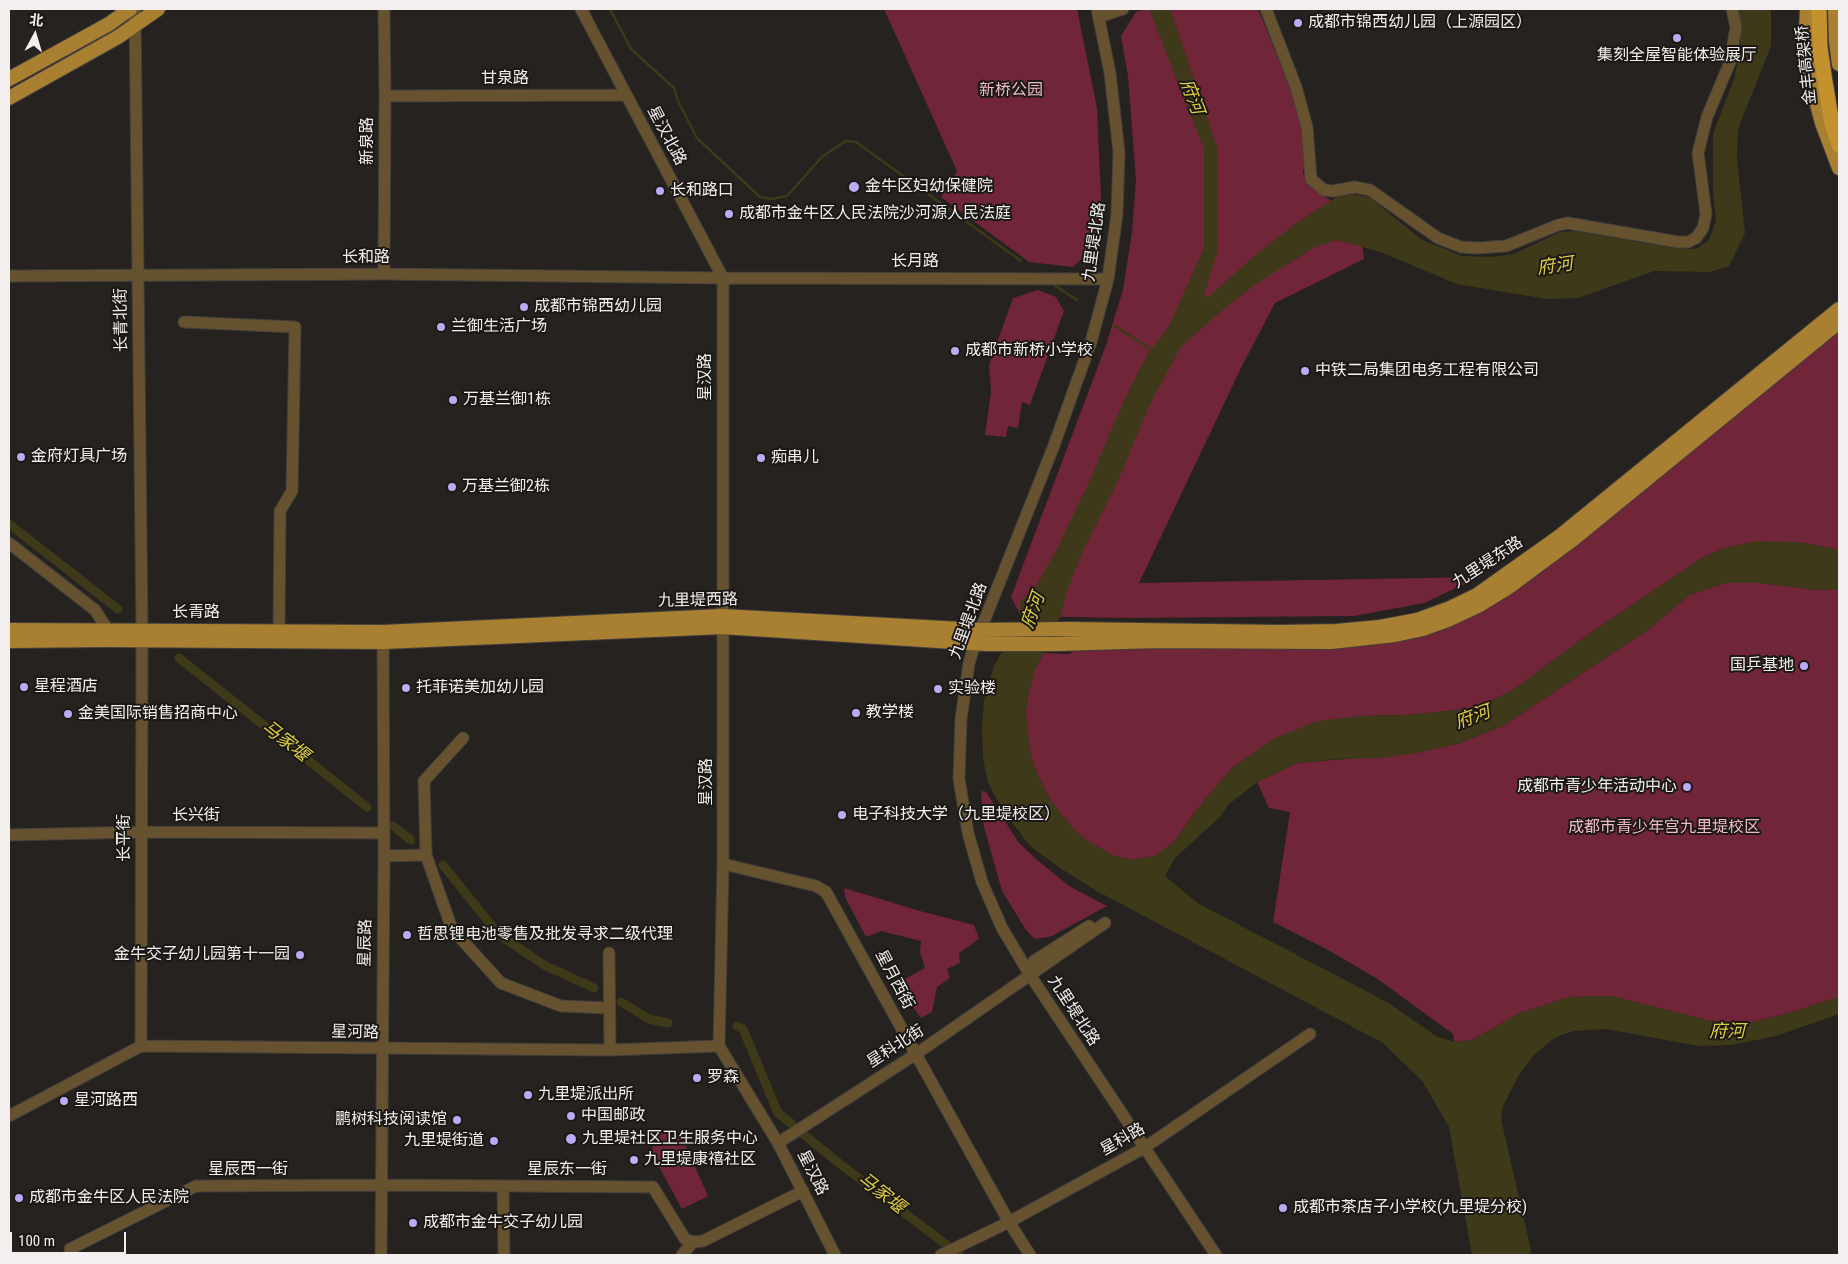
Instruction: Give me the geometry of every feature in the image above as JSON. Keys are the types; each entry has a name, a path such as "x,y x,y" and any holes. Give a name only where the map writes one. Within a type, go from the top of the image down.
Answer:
{"highway":[{"name":"金丰高架桥","path":"1819,9 1820,47 1827,96 1839,146"},
{"name":"金丰高架桥","path":"1826,9 1826,39 1839,118"}],"main road":[{"path":"9,79 109,24 130,9"},
{"path":"9,98 118,37 158,9"},
{"path":"1806,9 1806,31 1811,81 1822,123 1839,168"},
{"path":"1835,9 1839,64"},
{"name":"九里堤东路","path":"1014,629 1336,631 1380,628 1418,620 1450,608 1477,594 1560,536 1839,309"},
{"path":"977,637 1006,644 1156,641 1331,642 1395,635 1448,620 1478,606 1509,587 1570,541 1839,322"},
{"name":"九里堤西路","path":"383,637 722,622 977,637 1014,629"},
{"name":"长青路","path":"9,630 108,630 142,636 279,630 383,637"},
{"path":"9,641 105,640 142,636 383,637"}],"street":[{"name":"长青北街","path":"135,9 142,636"},
{"name":"新泉路","path":"384,9 384,274"},
{"name":"星汉北路","path":"581,9 723,278"},
{"path":"1098,13 1123,9"},
{"path":"1266,9 1296,87 1307,127 1311,179 1324,190 1333,191 1355,187 1370,190 1438,238 1461,247 1478,248 1506,246 1558,225 1568,223 1678,242 1688,242 1696,238 1703,228 1706,214 1698,153 1700,140 1707,117 1730,62 1736,27 1732,9"},
{"name":"九里堤北路","path":"1098,13 1110,73 1119,152 1118,214 1108,279 1091,342 1053,448 977,637 969,663 961,719 959,779 968,833 982,882 1002,928 1030,975 1216,1255"},
{"name":"甘泉路","path":"385,96 626,95"},
{"name":"长和路","path":"9,276 138,277 384,274 723,278"},
{"name":"长月路","path":"723,278 1108,279"},
{"name":"星汉路","path":"723,278 723,864 719,1046 778,1143 835,1255"},
{"path":"184,322 295,327 292,491 280,511 279,630"},
{"path":"9,543 95,610 108,630"},
{"name":"长平街","path":"141,1046 142,636"},
{"name":"星辰路","path":"381,1255 381,1050 384,856 383,637"},
{"path":"463,738 424,781 426,855 452,929 501,983 561,1006 609,1008"},
{"name":"长兴街","path":"9,835 141,832 384,833"},
{"path":"384,856 426,855"},
{"name":"星月西街","path":"723,864 816,886 826,892 1009,1222 1030,1255"},
{"name":"星科北街","path":"778,1143 916,1054 1045,965 1105,923 1086,926 1034,961 1030,975"},
{"path":"609,953 610,1050"},
{"name":"星科路","path":"948,1251 1009,1222 1144,1148 1310,1034"},
{"name":"星河路","path":"9,1116 141,1046 381,1050 610,1050 719,1046"},
{"name":"星辰东一街","path":"381,1185 653,1188 685,1239 693,1242"},
{"name":"星辰西一街","path":"71,1252 196,1186 381,1185"},
{"path":"503,1186 504,1255"},
{"path":"682,1255 693,1242 703,1241 803,1191"}],"green space":[{"name":"新桥公园","path":"884,9 1077,9 1097,108 1101,198 1096,245 1073,267 1029,262 941,197 957,171"},
{"path":"1146,9 1258,9 1300,111 1305,155 1303,173 1312,187 1359,221 1364,259 1275,303 1241,368 1139,583 1480,577 1424,603 1354,616 1122,618 1021,616 1011,597 1106,345 1123,290 1132,232 1136,180 1128,76 1121,36 1136,12"},
{"path":"1038,290 1056,297 1064,311 1030,405 1022,402 1018,428 1008,426 1006,437 985,435 991,392 989,365 1013,298"},
{"path":"1839,331 1839,550 1799,542 1724,548 1700,559 1582,639 1513,690 1487,703 1467,709 1408,715 1360,716 1233,767 1202,803 1173,843 1155,856 1132,860 1114,856 1089,842 1074,830 1051,801 1031,758 1027,733 1026,711 1029,692 1034,672 1043,653 1070,654 1076,647 1370,646 1437,628 1502,600"},
{"name":"成都市青少年宫九里堤校区","path":"1725,583 1760,583 1817,590 1839,589 1839,997 1786,1014 1744,1024 1707,1020 1611,996 1569,997 1520,1013 1472,1040 1454,1042 1453,1034 1379,980 1330,951 1273,922 1290,812 1269,808 1257,782 1298,763 1416,753 1460,743 1502,726 1649,629 1689,595"},
{"path":"981,791 986,792 1019,843 1036,859 1069,886 1107,906 1052,936 1035,939 1026,930 1002,891 984,827"},
{"path":"844,888 974,925 979,939 959,953 960,963 947,969 950,978 937,987 932,1012 921,1018 896,984 925,968 920,952 921,941 881,931 866,937 845,897"},
{"path":"658,1131 683,1140 708,1196 682,1209 651,1152"}],"water":[{"name":"府河","path":"1149,9 1170,9 1218,150 1217,253 1204,295 1208,297 1259,252 1295,224 1337,197 1353,194 1369,197 1422,240 1462,256 1491,257 1514,254 1560,232 1575,231 1672,248 1696,249 1709,240 1716,221 1713,192 1713,134 1734,79 1741,46 1738,9 1771,9 1771,46 1738,129 1737,158 1745,233 1729,266 1710,272 1654,271 1578,298 1547,299 1457,284 1378,251 1336,240 1313,248 1255,285 1220,312 1181,347 1151,402 1116,485 1083,551 1067,591 1061,615 1034,672 1029,692 1026,711 1031,758 1051,801 1074,830 1089,842 1114,856 1132,860 1155,856 1173,843 1202,803 1233,767 1273,739 1317,721 1360,716 1408,715 1467,709 1487,703 1513,690 1582,639 1700,559 1724,548 1757,541 1799,542 1839,550 1839,589 1817,590 1760,583 1725,583 1689,595 1649,629 1503,726 1460,743 1416,753 1382,758 1338,759 1298,763 1257,782 1228,805 1221,816 1175,858 1165,876 1199,904 1390,1004 1436,1036 1454,1042 1472,1040 1520,1013 1569,997 1611,996 1707,1020 1744,1024 1786,1014 1839,997 1839,1014 1776,1036 1731,1045 1699,1046 1606,1029 1574,1031 1552,1040 1534,1055 1520,1073 1503,1106 1501,1119 1531,1250 1529,1255 1472,1255 1449,1127 1423,1082 1383,1043 1095,890 1060,868 1030,846 1005,813 988,783 983,759 982,728 984,700 994,666 1021,618 1020,601 1033,591 1056,551 1090,480 1126,396 1147,355 1169,326 1204,248 1204,149"}],"waterway":[{"path":"610,9 631,49 674,88 678,101 697,138 760,197 771,199 787,196 823,156 846,141 856,142 1021,261"},
{"path":"1054,285 1077,300"},
{"path":"1115,326 1154,351"},
{"name":"马家堰","path":"9,524 118,609"},
{"name":"马家堰","path":"179,658 367,807"},
{"name":"马家堰","path":"393,826 411,840"},
{"name":"马家堰","path":"443,865 499,935 544,965 594,988"},
{"name":"马家堰","path":"621,1002 649,1019 668,1023"},
{"name":"马家堰","path":"737,1026 743,1029 778,1113 792,1124"},
{"name":"马家堰","path":"802,1133 960,1255"}],"place":[{"name":"成都市锦西幼儿园（上源园区）","path":"1298,23"},
{"name":"集刻全屋智能体验展厅","path":"1677,38"},
{"name":"金牛区妇幼保健院","path":"854,187"},
{"name":"长和路口","path":"660,191"},
{"name":"成都市金牛区人民法院沙河源人民法庭","path":"729,214"},
{"name":"成都市锦西幼儿园","path":"524,307"},
{"name":"兰御生活广场","path":"441,327"},
{"name":"成都市新桥小学校","path":"955,351"},
{"name":"中铁二局集团电务工程有限公司","path":"1305,371"},
{"name":"万基兰御1栋","path":"453,400"},
{"name":"金府灯具广场","path":"21,457"},
{"name":"痴串儿","path":"761,458"},
{"name":"万基兰御2栋","path":"452,487"},
{"name":"国乒基地","path":"1804,666"},
{"name":"星程酒店","path":"24,687"},
{"name":"托菲诺美加幼儿园","path":"406,688"},
{"name":"实验楼","path":"938,689"},
{"name":"教学楼","path":"856,713"},
{"name":"金美国际销售招商中心","path":"68,714"},
{"name":"成都市青少年活动中心","path":"1687,787"},
{"name":"电子科技大学（九里堤校区）","path":"842,815"},
{"name":"哲思锂电池零售及批发寻求二级代理","path":"407,935"},
{"name":"金牛交子幼儿园第十一园","path":"300,955"},
{"name":"罗森","path":"697,1078"},
{"name":"九里堤派出所","path":"528,1095"},
{"name":"星河路西","path":"64,1101"},
{"name":"中国邮政","path":"571,1116"},
{"name":"鹏树科技阅读馆","path":"457,1120"},
{"name":"九里堤社区卫生服务中心","path":"571,1139"},
{"name":"九里堤街道","path":"494,1141"},
{"name":"九里堤康禧社区","path":"634,1160"},
{"name":"成都市金牛区人民法院","path":"19,1198"},
{"name":"成都市茶店子小学校(九里堤分校)","path":"1283,1208"},
{"name":"成都市金牛交子幼儿园","path":"413,1223"}]}
